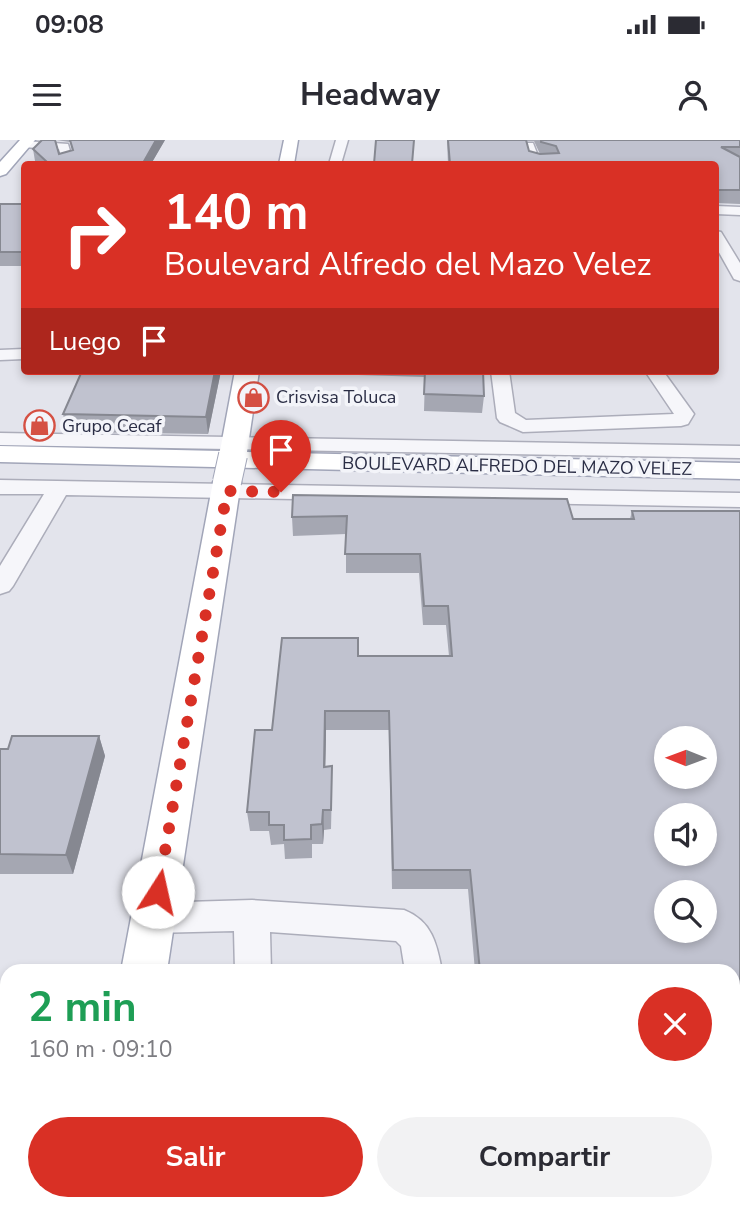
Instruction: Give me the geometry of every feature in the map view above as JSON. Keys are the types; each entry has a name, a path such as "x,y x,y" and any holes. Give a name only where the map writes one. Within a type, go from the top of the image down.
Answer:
{"main road":[{"path":"288,161 291,140"},
{"path":"4,179 26,142"},
{"path":"145,964 246,375"},
{"name":"BOULEVARD ALFREDO DEL MAZO VELEZ","path":"0,454 740,471"},
{"name":"BOULEVARD ALFREDO DEL MAZO VELEZ","path":"0,473 740,489"}],"street":[{"path":"336,161 342,140"},
{"path":"26,142 64,146 67,161"},
{"path":"529,145 533,158 542,161"},
{"path":"719,210 740,211"},
{"path":"0,337 21,337"},
{"path":"0,355 21,354"},
{"path":"500,375 505,413 508,418 523,426 681,420 684,414 657,375"},
{"name":"BOULEVARD ALFREDO DEL MAZO VELEZ","path":"0,439 231,468 740,500"},
{"name":"BOULEVARD ALFREDO DEL MAZO VELEZ","path":"231,468 740,452"},
{"path":"0,487 189,491 231,468"},
{"path":"0,586 59,488"},
{"path":"153,918 253,915 404,926 414,932 419,943 421,964"},
{"path":"253,915 253,964"}],"building":[{"path":"42,140 55,140 59,154 73,150 70,140 156,140 144,161 46,161 33,149"},
{"path":"376,140 414,140 412,161 374,161"},
{"path":"448,140 526,140 529,151 540,154 559,153 556,146 541,140 740,140 740,147 721,147 740,157 740,190 719,190 719,161 450,161"},
{"path":"0,204 21,204 21,252 0,252"},
{"path":"80,375 214,375 206,417 63,414"},
{"path":"425,375 483,375 484,396 424,394"},
{"path":"293,495 567,499 573,519 634,519 632,511 740,511 740,964 479,964 470,870 393,870 389,711 325,711 324,767 332,766 331,810 323,810 322,824 311,825 311,839 284,840 284,825 269,825 269,812 247,812 255,730 272,730 282,638 358,638 358,656 452,656 448,606 424,606 420,554 345,554 347,516 292,517"},
{"path":"12,736 99,736 66,855 0,854 0,749 8,749"}],"place":[{"name":"Crisvisa Toluca","path":"253,397"},
{"name":"Grupo Cecaf","path":"39,426"}],"route":[{"path":"158,892 227,491 281,492"}]}
